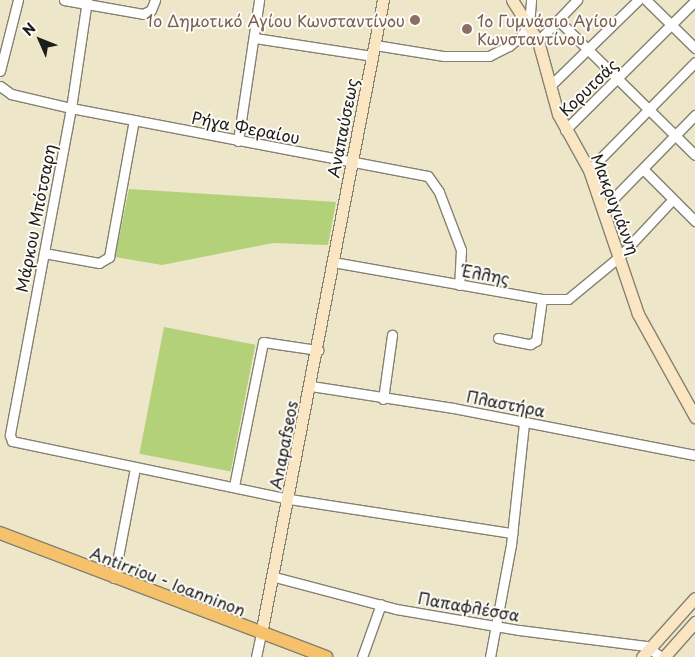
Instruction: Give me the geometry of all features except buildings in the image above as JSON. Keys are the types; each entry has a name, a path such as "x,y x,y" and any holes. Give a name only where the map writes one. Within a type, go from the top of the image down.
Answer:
{"main road":[{"name":"Antirriou - Ioanninon","path":"0,533 261,634 326,657"}],"street":[{"path":"0,71 18,0"},
{"path":"64,0 87,1 143,14 151,10 155,0"},
{"path":"238,141 255,38 259,0"},
{"name":"Αναπαύσεως","path":"334,262 383,0"},
{"name":"Μακρυγιάννη","path":"512,0 529,24 538,41 565,130 589,170 644,326 694,415"},
{"path":"375,45 444,56 480,58 509,46 529,24 531,0"},
{"path":"538,41 577,0"},
{"path":"551,85 638,0"},
{"path":"646,0 695,48"},
{"name":"Μάρκου Μπότσαρη","path":"87,1 71,108 10,435 12,440 135,468"},
{"name":"Κορυτσάς","path":"565,130 618,80 695,1"},
{"path":"558,20 695,155"},
{"path":"255,38 372,56"},
{"path":"589,170 695,62"},
{"name":"Ρήγα Φεραίου","path":"0,86 11,94 71,108 431,178 461,250 459,285"},
{"path":"603,209 695,115"},
{"path":"44,253 99,263 109,257 134,120"},
{"path":"643,169 692,218 695,207"},
{"name":"Έλλης","path":"334,262 542,299 571,298 619,257 673,199"},
{"name":"Anapafseos","path":"261,634 334,262"},
{"path":"498,338 530,344 536,340 542,299"},
{"path":"383,399 392,335"},
{"path":"234,486 262,342 318,350"},
{"name":"Πλαστήρα","path":"311,386 383,399 454,408 695,455"},
{"path":"490,657 512,533 524,423"},
{"path":"114,578 135,468 289,498 512,533"},
{"name":"Παπαφλέσσα","path":"271,576 381,604 496,626 650,648"},
{"path":"642,657 695,598"},
{"path":"362,657 381,604"},
{"path":"650,648 663,657 695,622"},
{"path":"256,657 261,634"}],"green space":[{"path":"129,189 336,202 328,245 273,243 162,265 115,257"},
{"path":"164,327 255,345 231,471 139,454"}],"place":[{"name":"1ο Δημοτικό Αγίου Κωνσταντίνου","path":"415,20"},
{"name":"1ο Γυμνάσιο Αγίου Κωνσταντίνου","path":"467,29"}]}
